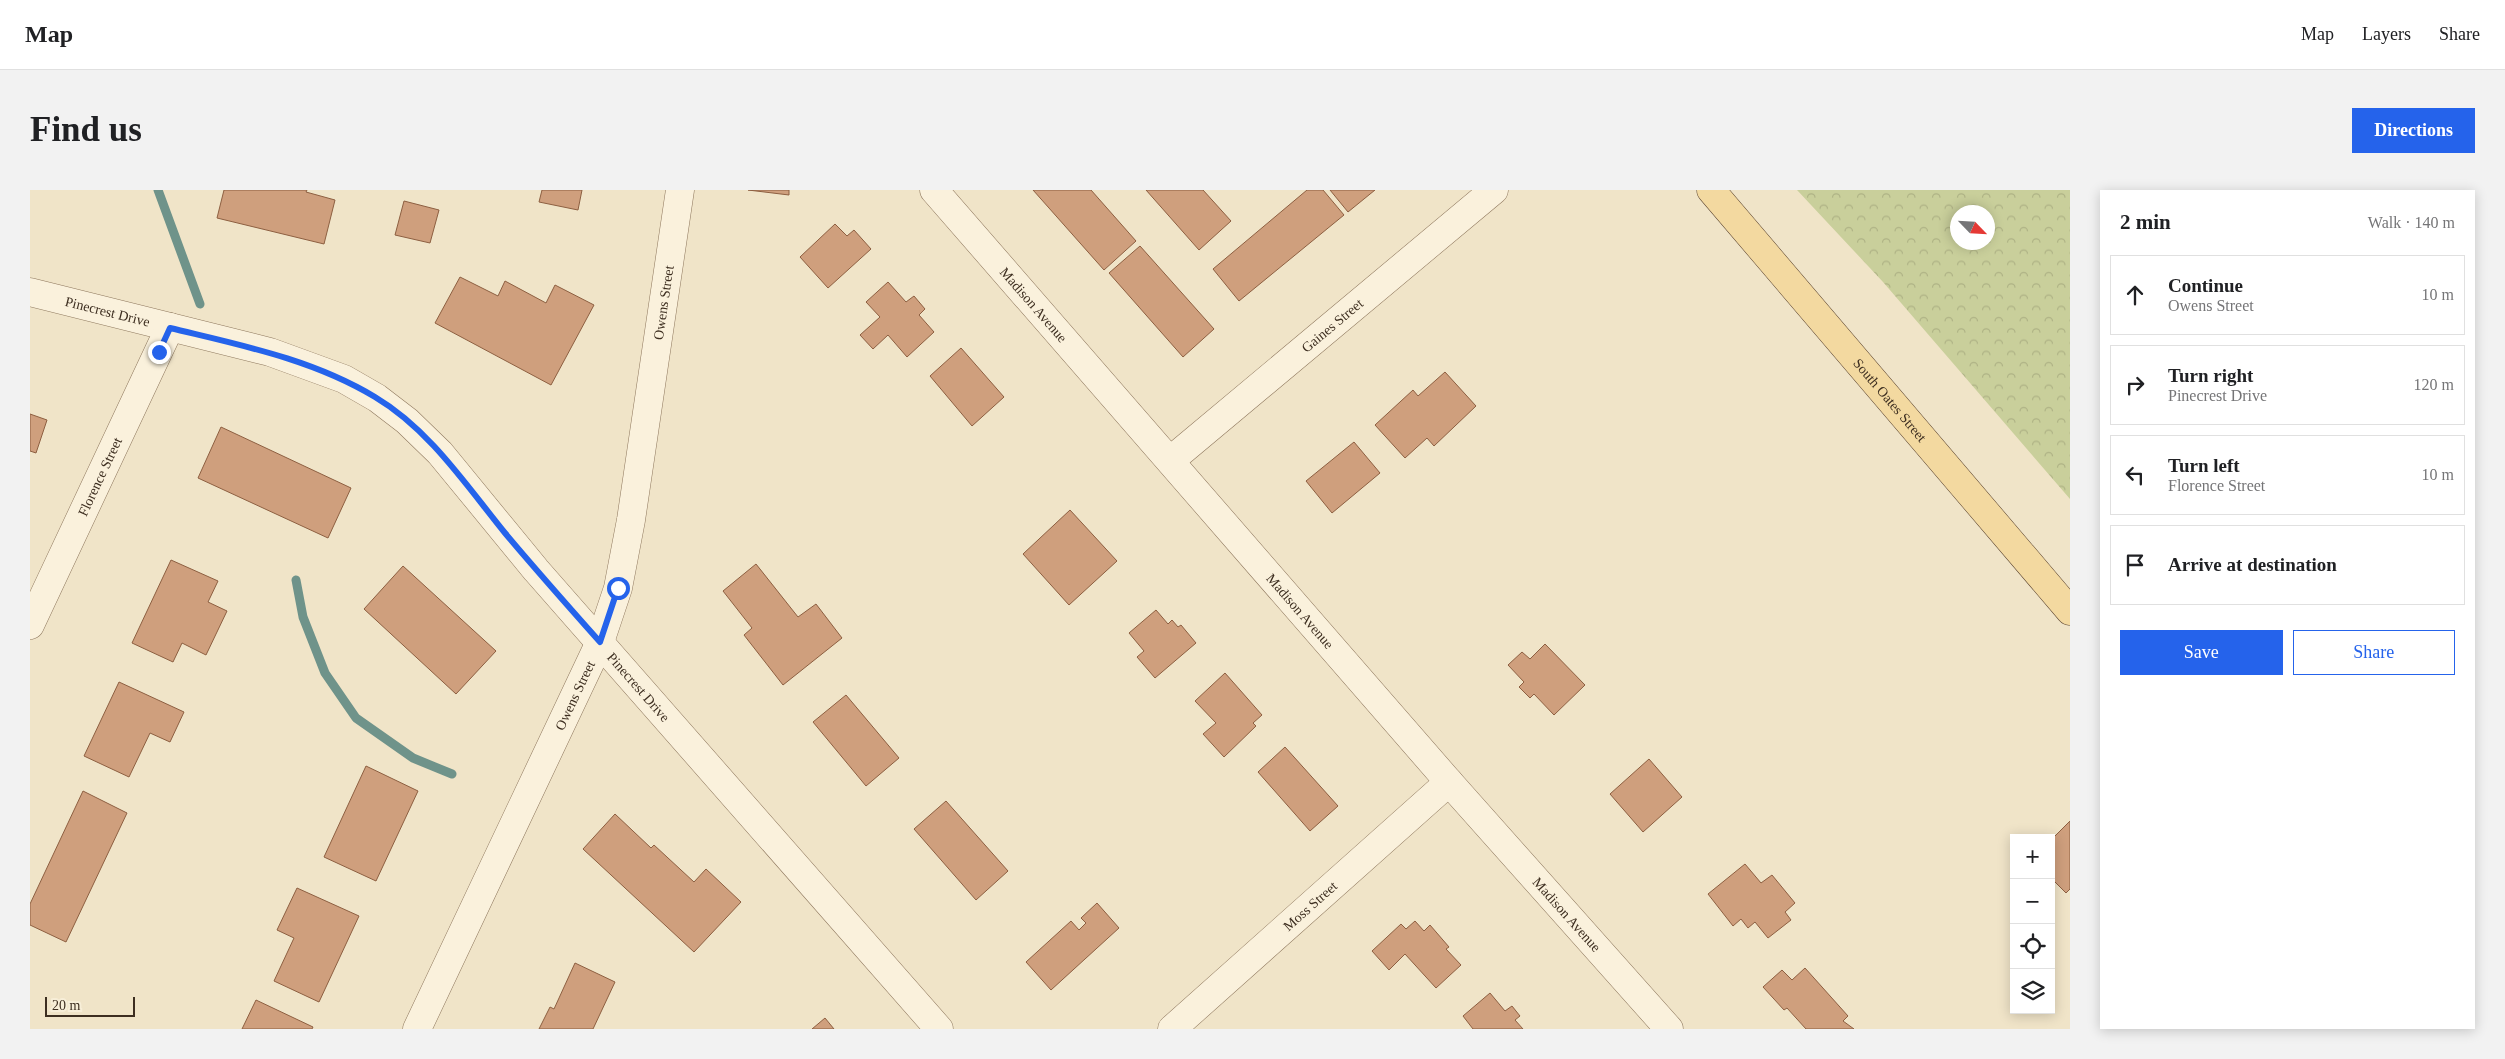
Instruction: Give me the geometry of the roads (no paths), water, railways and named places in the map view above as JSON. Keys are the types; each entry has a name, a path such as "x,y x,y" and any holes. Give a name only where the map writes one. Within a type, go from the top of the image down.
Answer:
{"main road":[{"name":"South Oates Street","path":"1711,190 2070,611"}],"street":[{"name":"Owens Street","path":"417,1029 600,642 618,588 631,520 680,190"},
{"name":"Madison Avenue","path":"934,190 1171,460 1449,782 1669,1029"},
{"name":"Gaines Street","path":"1171,460 1494,190"},
{"name":"Pinecrest Drive","path":"30,292 270,352 344,380 376,398 408,421 440,453 536,570 939,1029"},
{"name":"Florence Street","path":"30,626 170,328"},
{"name":"Moss Street","path":"1172,1029 1449,782"}],"waterway":[{"path":"158,190 200,304"},
{"path":"296,580 303,617 325,673 356,718 413,758 452,774"}]}
